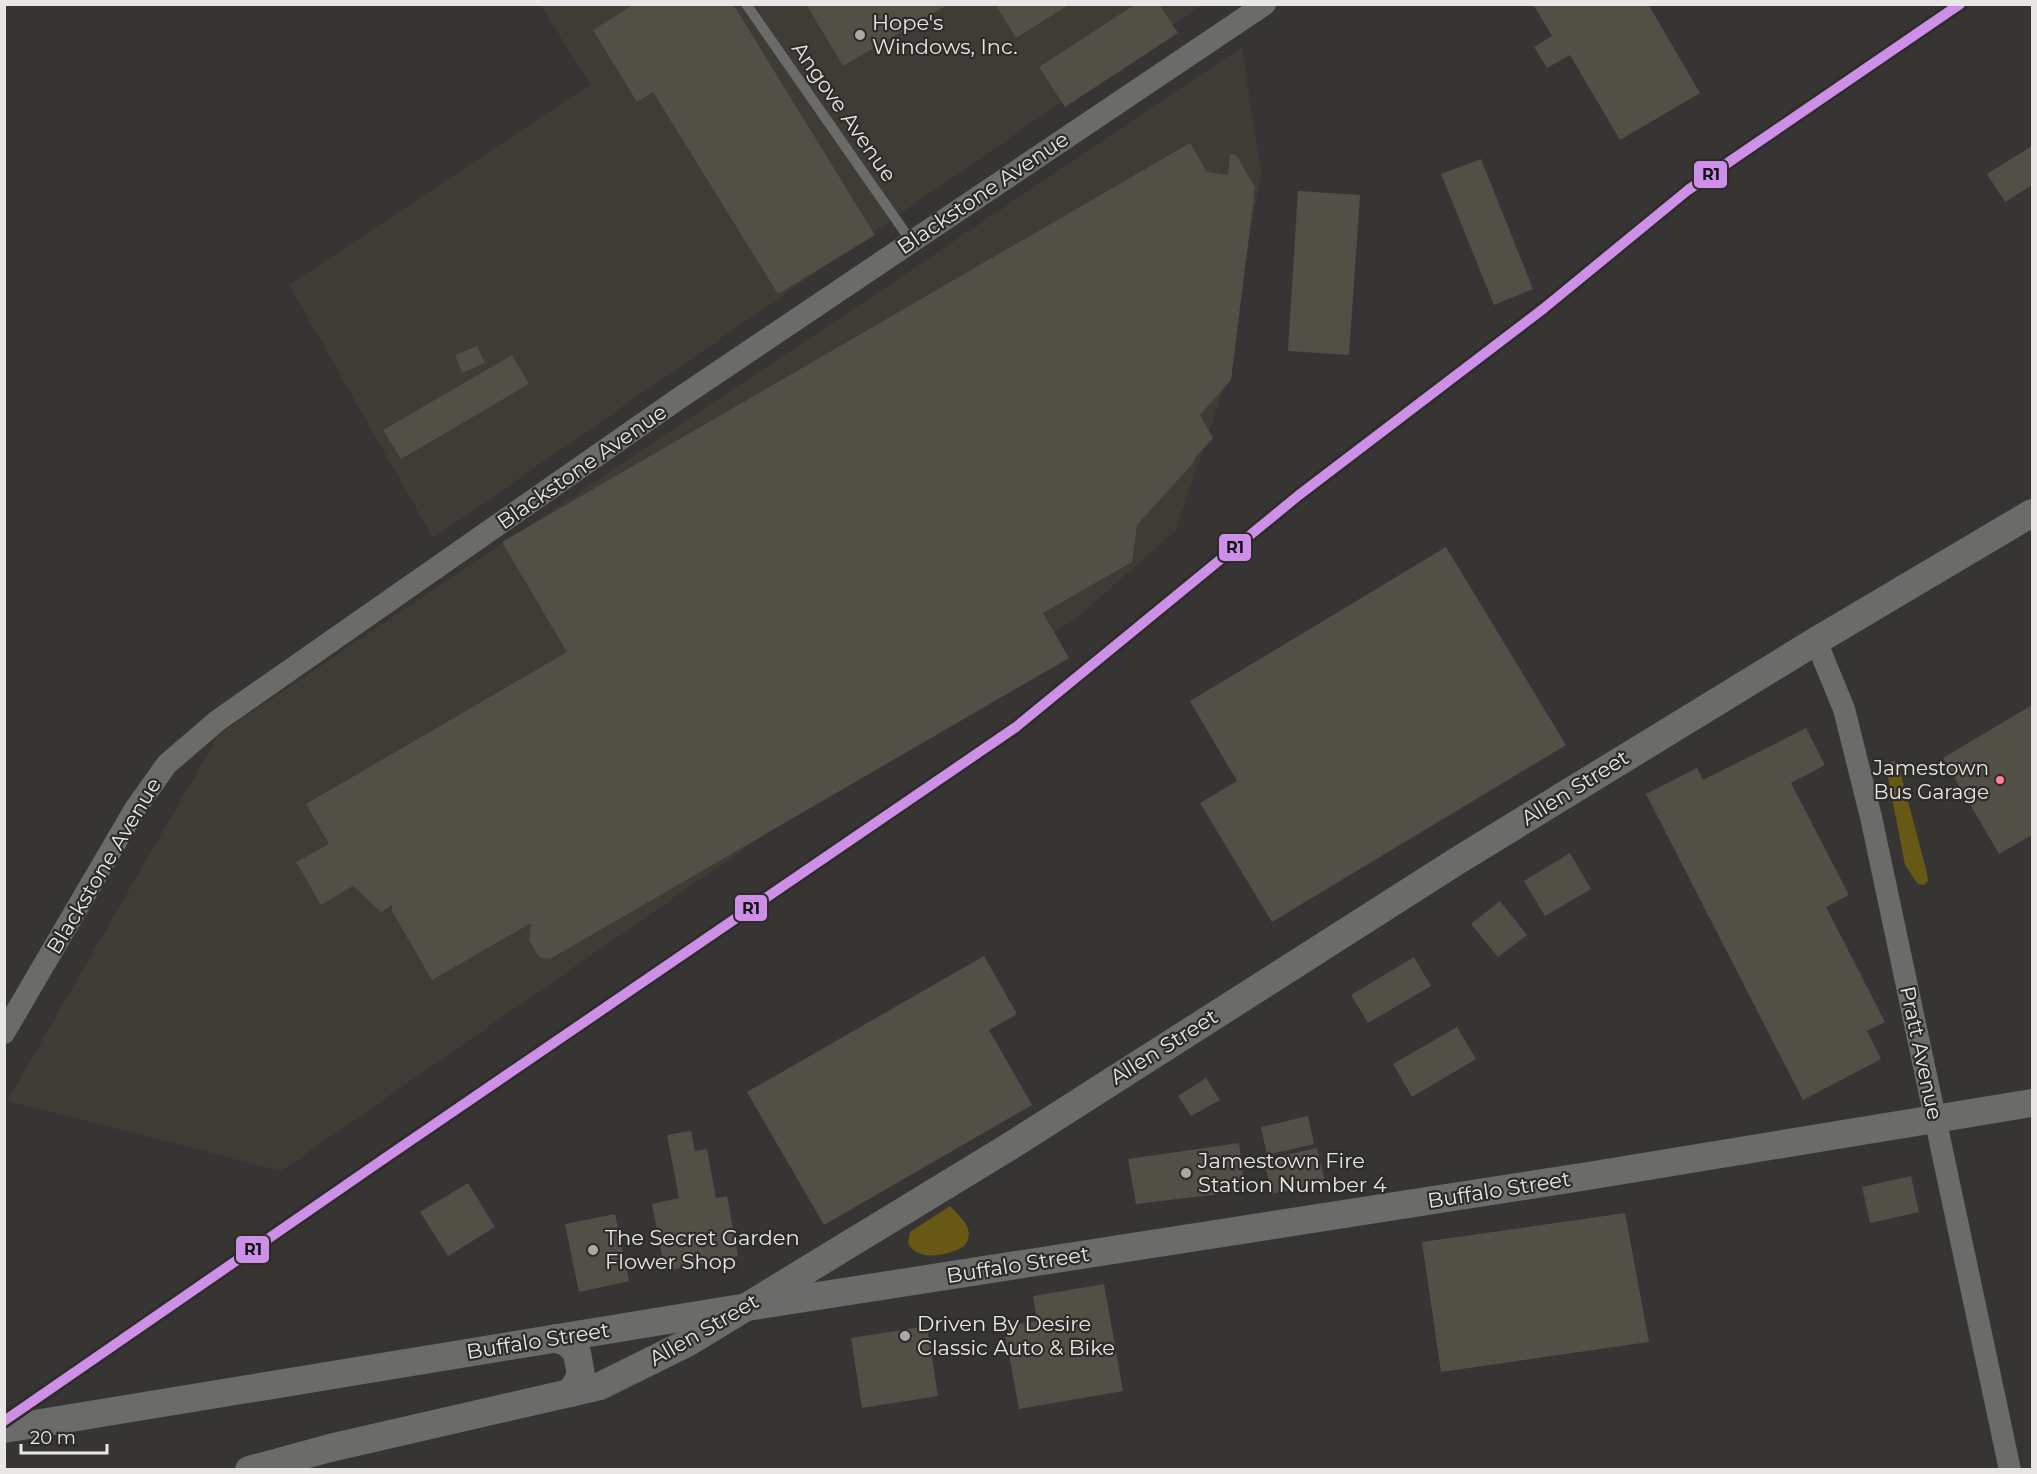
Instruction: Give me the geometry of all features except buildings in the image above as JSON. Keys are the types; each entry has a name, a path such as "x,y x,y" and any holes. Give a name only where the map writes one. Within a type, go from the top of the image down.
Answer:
{"street":[{"name":"Blackstone Avenue","path":"4,1033 135,809 167,764 217,721 678,399 1265,4"},
{"name":"Allen Street","path":"249,1470 330,1448 600,1386 678,1348 1012,1145 1457,861 1816,641 2032,513"},
{"name":"Pratt Avenue","path":"1816,641 1844,709 1871,817 2010,1470"},
{"name":"Buffalo Street","path":"4,1429 747,1307 1588,1176 2032,1102"},
{"path":"556,1338 568,1343 578,1353 581,1375 571,1393"}],"lane":[{"name":"Angove Avenue","path":"746,4 911,241"}],"shaded area":[{"path":"540,5 1201,5 433,538 289,285 591,85"},
{"path":"1242,48 1261,172 1225,384 1176,530 1081,614 281,1171 7,1101 219,734"},
{"path":"1895,761 1899,767 1927,873 1928,881 1924,885 1918,884 1905,865 1887,772 1890,762"},
{"path":"950,1206 968,1229 968,1240 964,1246 958,1250 934,1255 918,1253 912,1249 908,1243 910,1232"}],"transit line":[{"name":"R1","path":"4,1421 1016,727 1299,495 1543,309 1688,190 1960,4"}],"place":[{"name":"Hope's Windows, Inc.","path":"860,35"},
{"name":"Jamestown Bus Garage","path":"2000,780"},
{"name":"Jamestown Fire Station Number 4","path":"1186,1173"},
{"name":"The Secret Garden Flower Shop","path":"593,1250"},
{"name":"Driven By Desire Classic Auto & Bike","path":"905,1336"}]}
